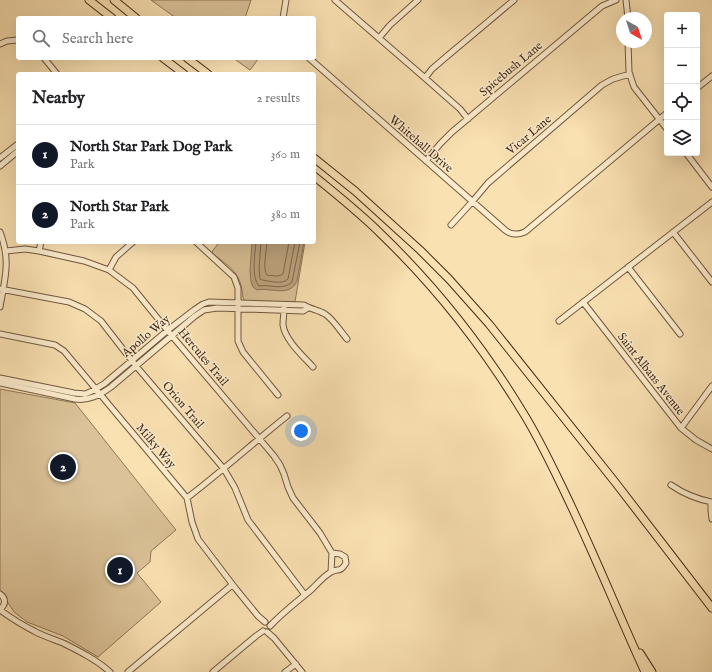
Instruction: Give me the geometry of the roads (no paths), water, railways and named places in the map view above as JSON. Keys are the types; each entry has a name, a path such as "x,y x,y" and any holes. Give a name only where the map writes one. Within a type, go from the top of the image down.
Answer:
{"highway":[{"path":"89,0 109,16"},
{"path":"114,0 134,16"},
{"path":"166,60 181,72"},
{"path":"190,60 205,72"},
{"path":"316,160 354,191 420,250 449,279 489,324 615,482 712,600"},
{"path":"316,178 381,234 444,302 469,334 523,412 552,466 586,537 645,672"},
{"path":"615,482 712,608"},
{"path":"626,631 652,672"}],"street":[{"path":"283,16 286,0"},
{"path":"335,0 425,78 468,119"},
{"path":"379,38 390,25 418,0"},
{"path":"425,78 430,71 514,0"},
{"name":"Spicebush Lane","path":"426,161 440,144 468,119 602,6 616,0"},
{"path":"626,0 627,12"},
{"path":"0,44 7,41 16,40"},
{"path":"628,48 630,74 634,87 664,125"},
{"path":"46,60 55,72"},
{"name":"Whitehall Drive","path":"311,60 508,233 514,234 525,232 660,119"},
{"name":"Vicar Lane","path":"451,225 488,183 602,86 613,79 630,74"},
{"path":"700,86 712,76"},
{"path":"707,80 712,86"},
{"path":"660,119 664,116"},
{"path":"0,158 16,146"},
{"path":"0,166 16,153"},
{"path":"688,156 712,186"},
{"path":"558,321 712,202"},
{"path":"0,232 7,259 6,275 2,289 0,307"},
{"path":"673,232 712,282"},
{"path":"39,251 41,244"},
{"path":"109,270 116,257 132,244"},
{"path":"198,244 225,267 234,277 238,288 238,341 243,352 278,395"},
{"name":"Hercules Trail","path":"6,251 25,249 84,261 109,270 133,288 274,456 280,465 293,498 320,533 332,553"},
{"path":"628,267 680,334"},
{"name":"Orion Trail","path":"2,289 68,302 86,309 101,321 136,366 224,469 236,488 248,520 305,595"},
{"name":"Apollo Way","path":"0,378 79,394 90,392 110,380 168,330 194,310 203,304 213,302 238,303 303,311 308,308 315,309 326,315 347,339"},
{"name":"Saint Albans Avenue","path":"583,302 681,428 696,440 712,449"},
{"name":"Apollo Way","path":"0,383 75,399 82,400 92,398 107,390 204,310 212,308 284,308"},
{"path":"284,308 283,326 287,335 313,368"},
{"name":"Milky Way","path":"0,334 58,346 64,351 187,498 193,526 198,539 232,585 302,672"},
{"path":"681,428 712,386"},
{"path":"187,498 287,416"},
{"path":"671,485 686,495 696,499 712,502 712,518"},
{"path":"213,672 331,572 340,570 346,564 345,557 340,554 332,553 331,572"},
{"path":"128,672 232,585"},
{"path":"0,594 4,597 5,602 0,610 14,620 84,654 110,672"},
{"path":"4,604 14,620"},
{"path":"285,672 296,664"}],"water":[{"path":"252,244 304,244 297,281 294,286 285,291 257,290 253,287 251,282 250,270"}],"place":[{"name":"North Star Park","path":"63,467"},
{"name":"North Star Park Dog Park","path":"120,570"}]}
